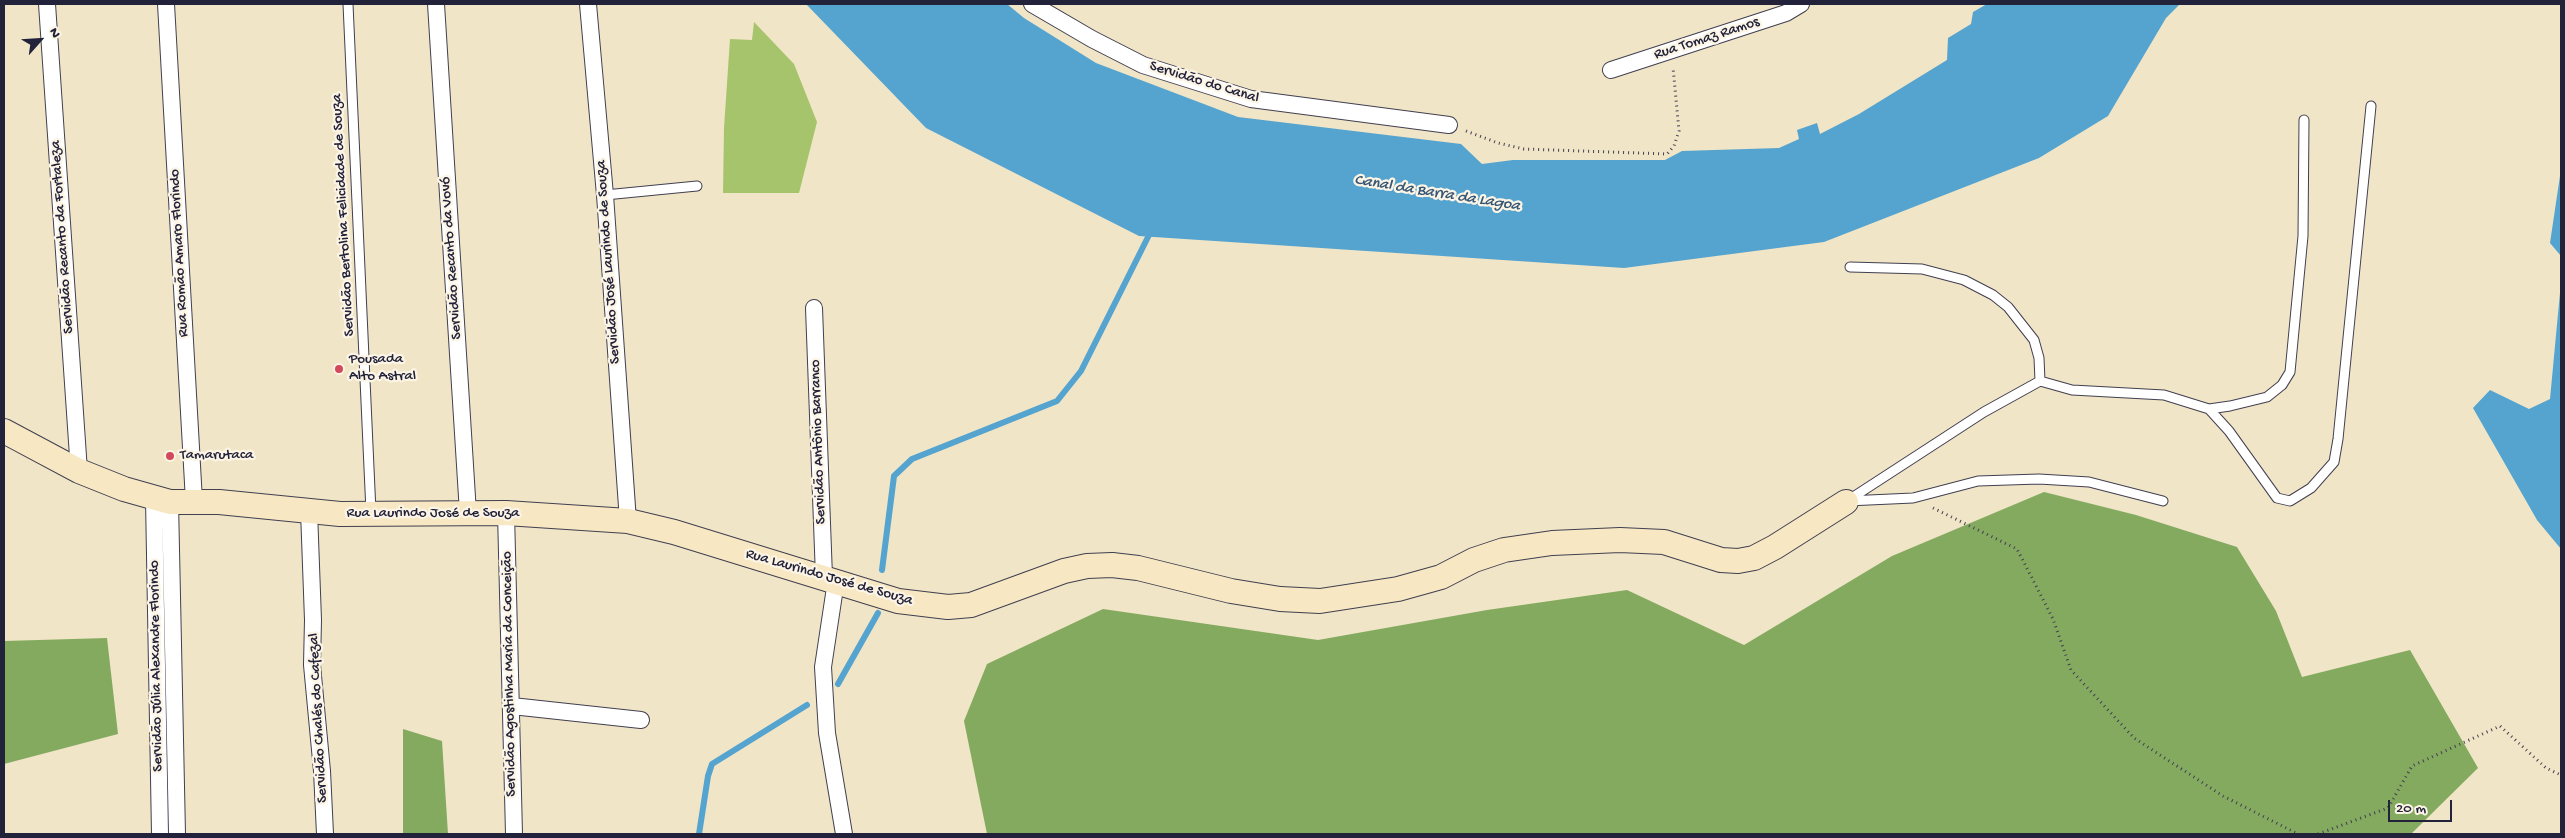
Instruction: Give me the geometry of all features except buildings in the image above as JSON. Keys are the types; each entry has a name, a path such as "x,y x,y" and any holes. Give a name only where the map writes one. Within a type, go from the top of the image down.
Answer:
{"street":[{"name":"Servidão Recanto da Fortaleza","path":"46,4 79,471"},
{"name":"Rua Romão Amaro Florindo","path":"166,4 194,501"},
{"name":"Servidão Recanto da Vovó","path":"436,4 468,513"},
{"name":"Servidão José Laurindo de Souza","path":"588,4 605,196 628,521"},
{"name":"Servidão do Canal","path":"1032,4 1083,34 1143,65 1251,99 1449,125"},
{"name":"Rua Tomaz Ramos","path":"1612,70 1786,13 1801,4"},
{"name":"Servidão Antônio Barranco","path":"814,308 830,579 823,667 827,733 844,834"},
{"name":"Rua Laurindo José de Souza","path":"4,432 79,471 162,500 371,515 506,513 628,521 674,532 898,601 948,607 971,605 988,600 1064,571 1087,566 1112,565 1138,568 1231,591 1280,599 1320,601 1398,589 1441,577 1474,560 1504,550 1552,543 1620,540 1664,542 1721,560 1754,558 1846,502"},
{"name":"Servidão Júlia Alexandre Florindo","path":"160,834 162,500"},
{"name":"Servidão Júlia Alexandre Florindo","path":"162,500 177,834"},
{"name":"Servidão Chalés do Cafezal","path":"309,511 313,620 312,665 320,735 325,834"},
{"name":"Servidão Agostinha Maria da Conceição","path":"506,513 514,834"},
{"path":"512,706 642,720"}],"lane":[{"name":"Servidão Bertolina Felicidade de Souza","path":"348,4 371,515"},
{"path":"2208,409 2230,431 2277,498 2290,501 2311,488 2334,462 2338,439 2371,106"},
{"path":"1846,502 1984,412 2040,381 2072,390 2164,395 2208,409 2267,397 2282,385 2290,372 2303,236 2304,120"},
{"path":"605,196 698,186"},
{"path":"1850,268 1922,269 1964,280 1993,295 2008,306 2034,340 2039,358 2040,381"},
{"path":"1846,502 1913,498 1978,481 2040,478 2089,482 2163,501"}],"path":[{"path":"1449,125 1498,143 1524,149 1666,154 1674,146 1679,131 1672,50"},
{"path":"1913,498 2017,549 2053,619 2071,670 2134,738 2223,796 2298,834"},
{"path":"2318,834 2388,808 2412,766 2500,726 2546,768 2561,775"}],"green space":[{"path":"754,22 794,64 817,122 799,193 723,193 724,128 730,39 752,40"},
{"path":"2044,492 2136,515 2237,547 2276,611 2302,677 2410,650 2478,768 2411,834 987,834 964,721 987,664 1103,609 1318,640 1487,610 1627,590 1744,645 1892,556"},
{"path":"107,638 118,734 4,764 4,641"},
{"path":"403,729 442,741 448,834 403,834"}],"water":[{"name":"Canal da Barra da Lagoa","path":"806,4 1007,4 1024,18 1096,63 1238,117 1461,144 1482,164 1513,160 1665,160 1682,151 1779,148 1799,139 1797,130 1817,123 1820,134 1859,114 1947,60 1948,38 1971,24 1973,12 1987,4 2180,4 2166,18 2108,116 2039,158 1824,242 1624,268 1139,236 926,128"},
{"path":"2561,169 2561,256 2550,243"},
{"path":"2561,282 2561,549 2537,520 2473,408 2490,390 2529,409 2550,399"}],"waterway":[{"path":"882,570 894,476 912,459 1057,401 1081,371 1151,231"},
{"path":"838,684 878,613"},
{"path":"699,834 708,776 712,764 807,705"}],"place":[{"name":"Pousada Alto Astral","path":"339,369"},
{"name":"Tamarutaca","path":"170,456"}]}
